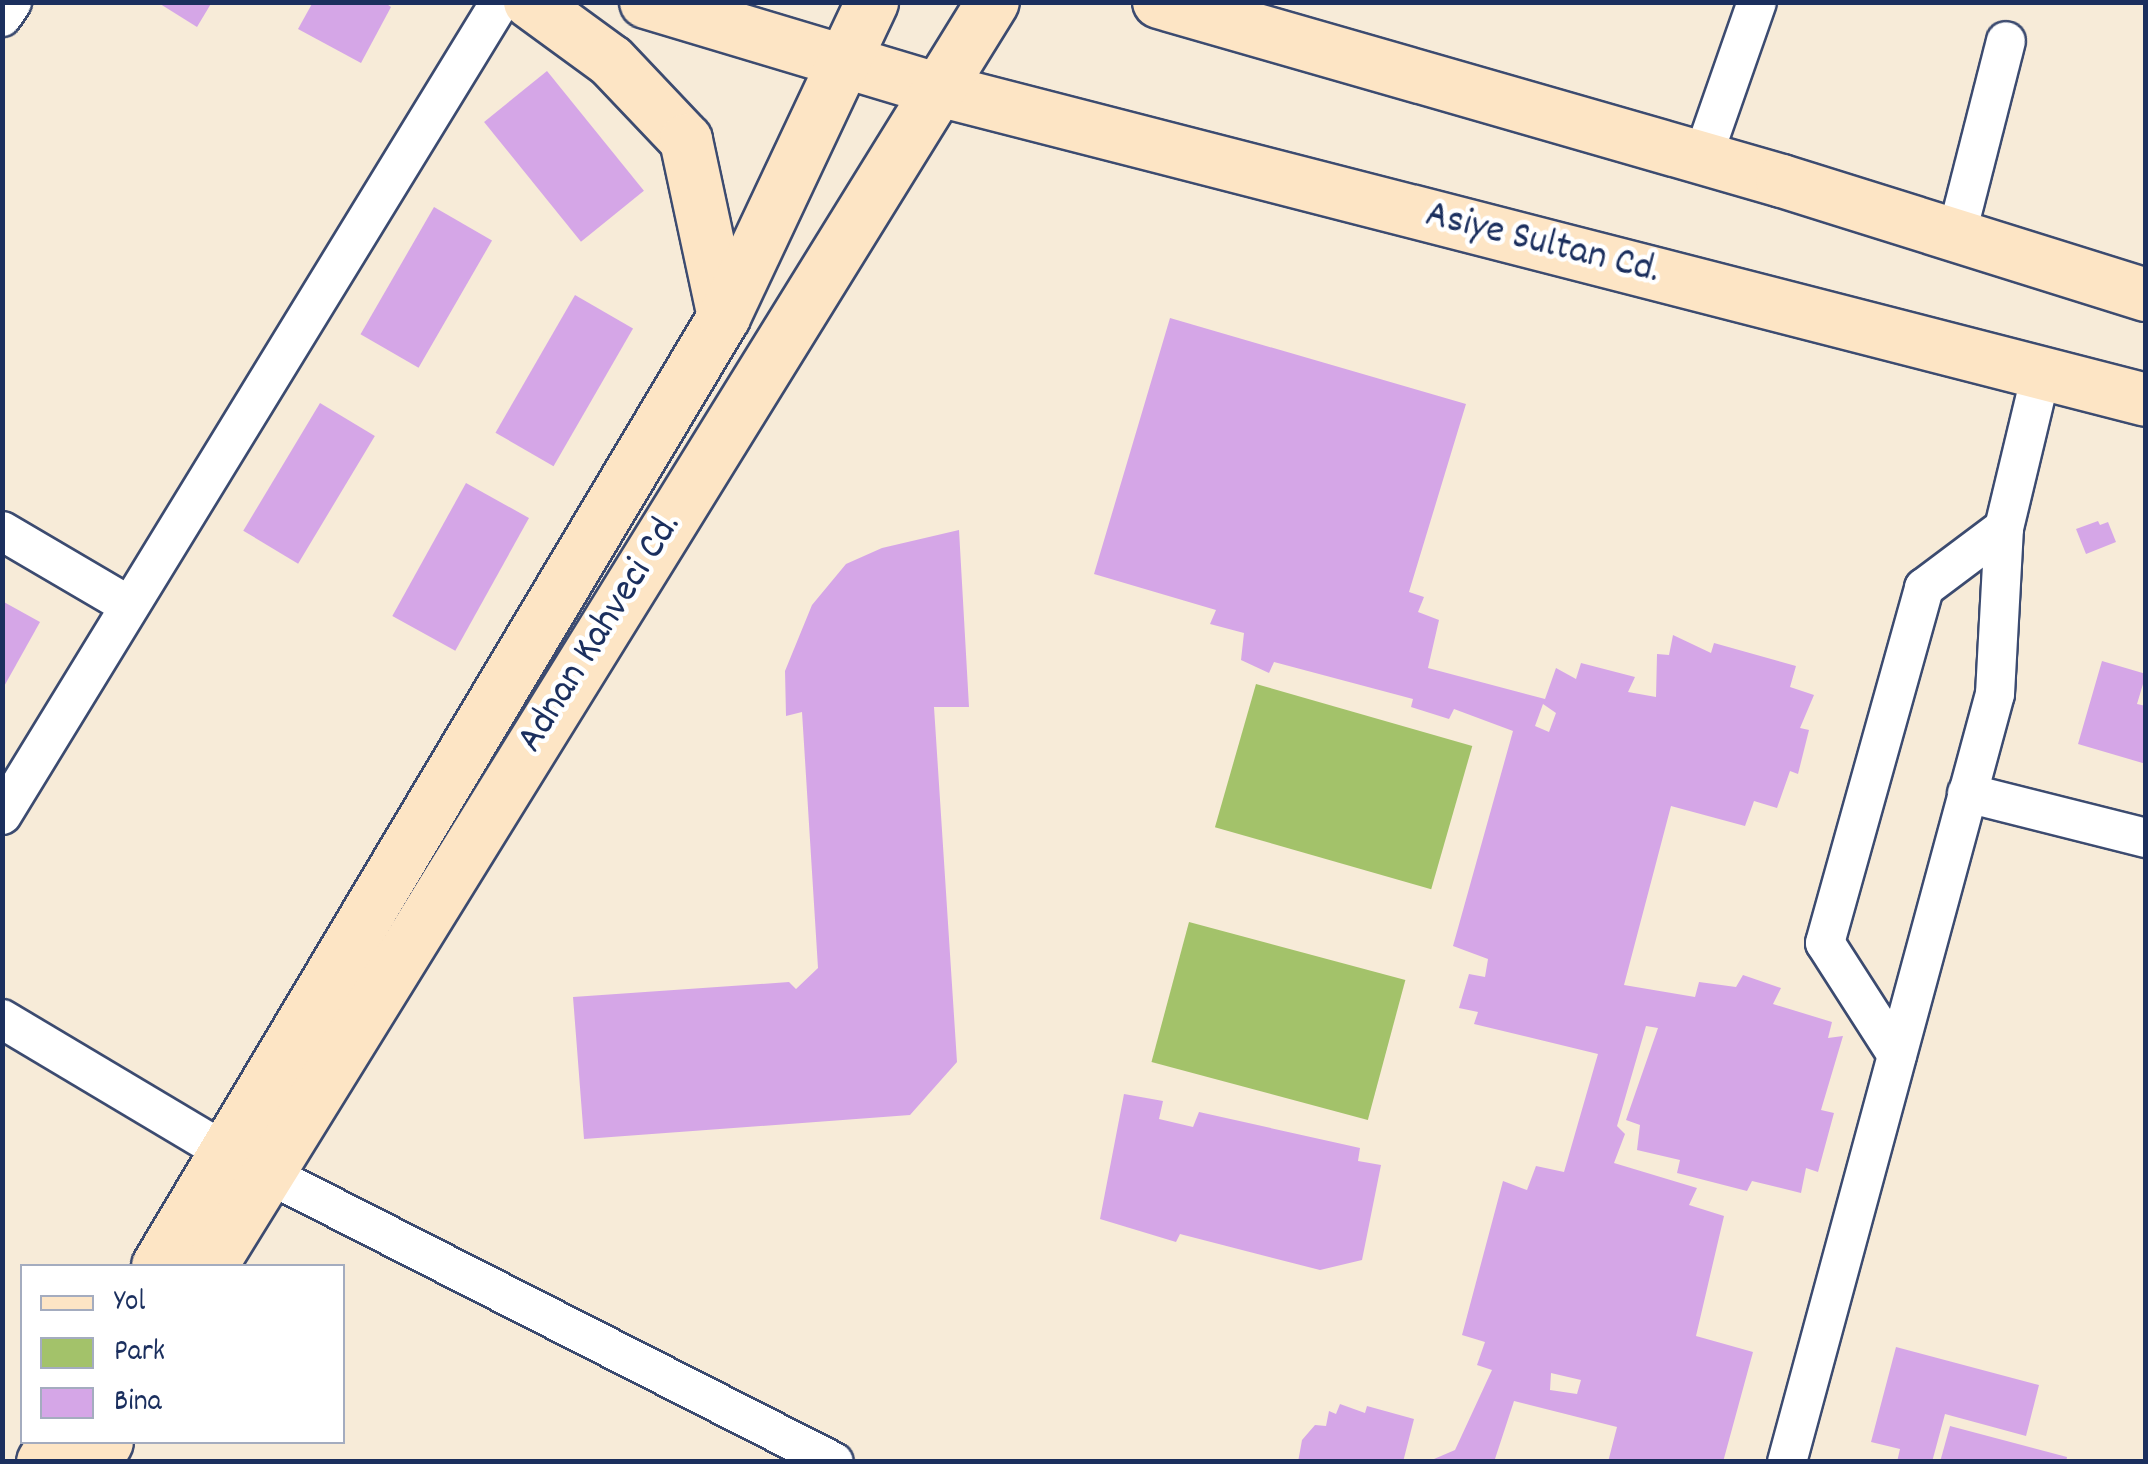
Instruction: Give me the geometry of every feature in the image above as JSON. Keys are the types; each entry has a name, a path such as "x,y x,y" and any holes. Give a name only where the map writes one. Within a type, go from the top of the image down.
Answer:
{"street":[{"path":"2,17 12,2"},
{"path":"2,815 500,2"},
{"path":"530,2 611,61 686,140 724,317"},
{"path":"646,2 845,59"},
{"name":"Adnan Kahveci Cd.","path":"212,1264 246,1162 724,317 872,2"},
{"name":"Adnan Kahveci Cd.","path":"160,1264 246,1162 993,2"},
{"path":"1159,2 1702,159 2146,295"},
{"path":"1702,159 1757,2"},
{"path":"1956,236 2006,41"},
{"name":"Asiye Sultan Cd.","path":"845,59 939,90 2146,400"},
{"path":"1787,1462 1995,694 2004,528 2041,374"},
{"path":"1897,1055 1825,942 1924,588 2004,528"},
{"path":"2,531 128,605"},
{"path":"1968,793 2146,838"},
{"path":"2,1019 246,1162 834,1462"}],"green space":[{"path":"1256,684 1472,746 1431,889 1215,827"},
{"path":"1189,922 1405,980 1368,1120 1151,1062"}],"building":[{"path":"157,2 212,2 197,27"},
{"path":"313,2 384,2 391,7 361,63 298,29"},
{"path":"547,71 644,191 581,242 484,122"},
{"path":"434,207 492,240 419,368 360,334"},
{"path":"575,295 633,328 554,466 496,433"},
{"path":"1170,318 1466,404 1409,592 1424,597 1418,612 1439,620 1428,668 1545,699 1556,668 1576,679 1581,663 1635,677 1628,692 1656,697 1657,654 1669,655 1673,635 1711,653 1714,643 1796,666 1790,687 1814,695 1800,728 1809,730 1798,774 1790,771 1777,808 1754,801 1745,826 1671,806 1624,985 1695,997 1699,982 1736,987 1743,975 1781,988 1773,1004 1832,1022 1828,1038 1843,1036 1821,1110 1834,1113 1818,1172 1806,1168 1801,1193 1752,1181 1747,1191 1677,1173 1680,1160 1637,1150 1640,1125 1626,1120 1658,1028 1646,1026 1617,1126 1625,1134 1614,1163 1697,1188 1689,1205 1724,1216 1696,1336 1753,1352 1723,1462 1608,1462 1617,1427 1514,1401 1494,1462 1427,1462 1455,1450 1492,1370 1477,1365 1485,1342 1462,1335 1503,1181 1527,1190 1536,1166 1564,1172 1598,1054 1474,1024 1478,1012 1459,1008 1469,974 1485,977 1488,959 1453,946 1513,731 1454,709 1449,719 1411,707 1413,699 1274,662 1269,673 1241,660 1244,633 1210,624 1216,610 1094,574","holes":["1543,704 1556,713 1549,732 1535,726","1551,1373 1581,1380 1577,1394 1550,1390"]},
{"path":"320,403 375,436 298,564 243,531"},
{"path":"466,483 529,518 455,651 392,616"},
{"path":"2098,521 2100,525 2108,522 2116,542 2086,554 2076,529"},
{"path":"959,530 969,707 934,707 957,1062 910,1115 584,1139 573,997 789,982 796,989 818,968 802,712 786,716 785,671 812,605 846,564 882,548"},
{"path":"2,601 40,622 2,690"},
{"path":"2102,661 2146,674 2137,704 2146,706 2146,764 2078,744"},
{"path":"1124,1094 1163,1101 1159,1119 1193,1127 1199,1112 1360,1148 1358,1161 1381,1165 1362,1260 1320,1270 1180,1234 1176,1242 1100,1219"},
{"path":"1896,1347 2039,1385 2026,1436 1945,1414 1932,1462 1897,1462 1900,1449 1871,1442"},
{"path":"1340,1404 1365,1413 1367,1406 1414,1419 1403,1462 1298,1462 1302,1440 1315,1425 1326,1426 1329,1411 1336,1414"},
{"path":"1950,1426 2067,1457 2066,1462 1940,1462"}]}
